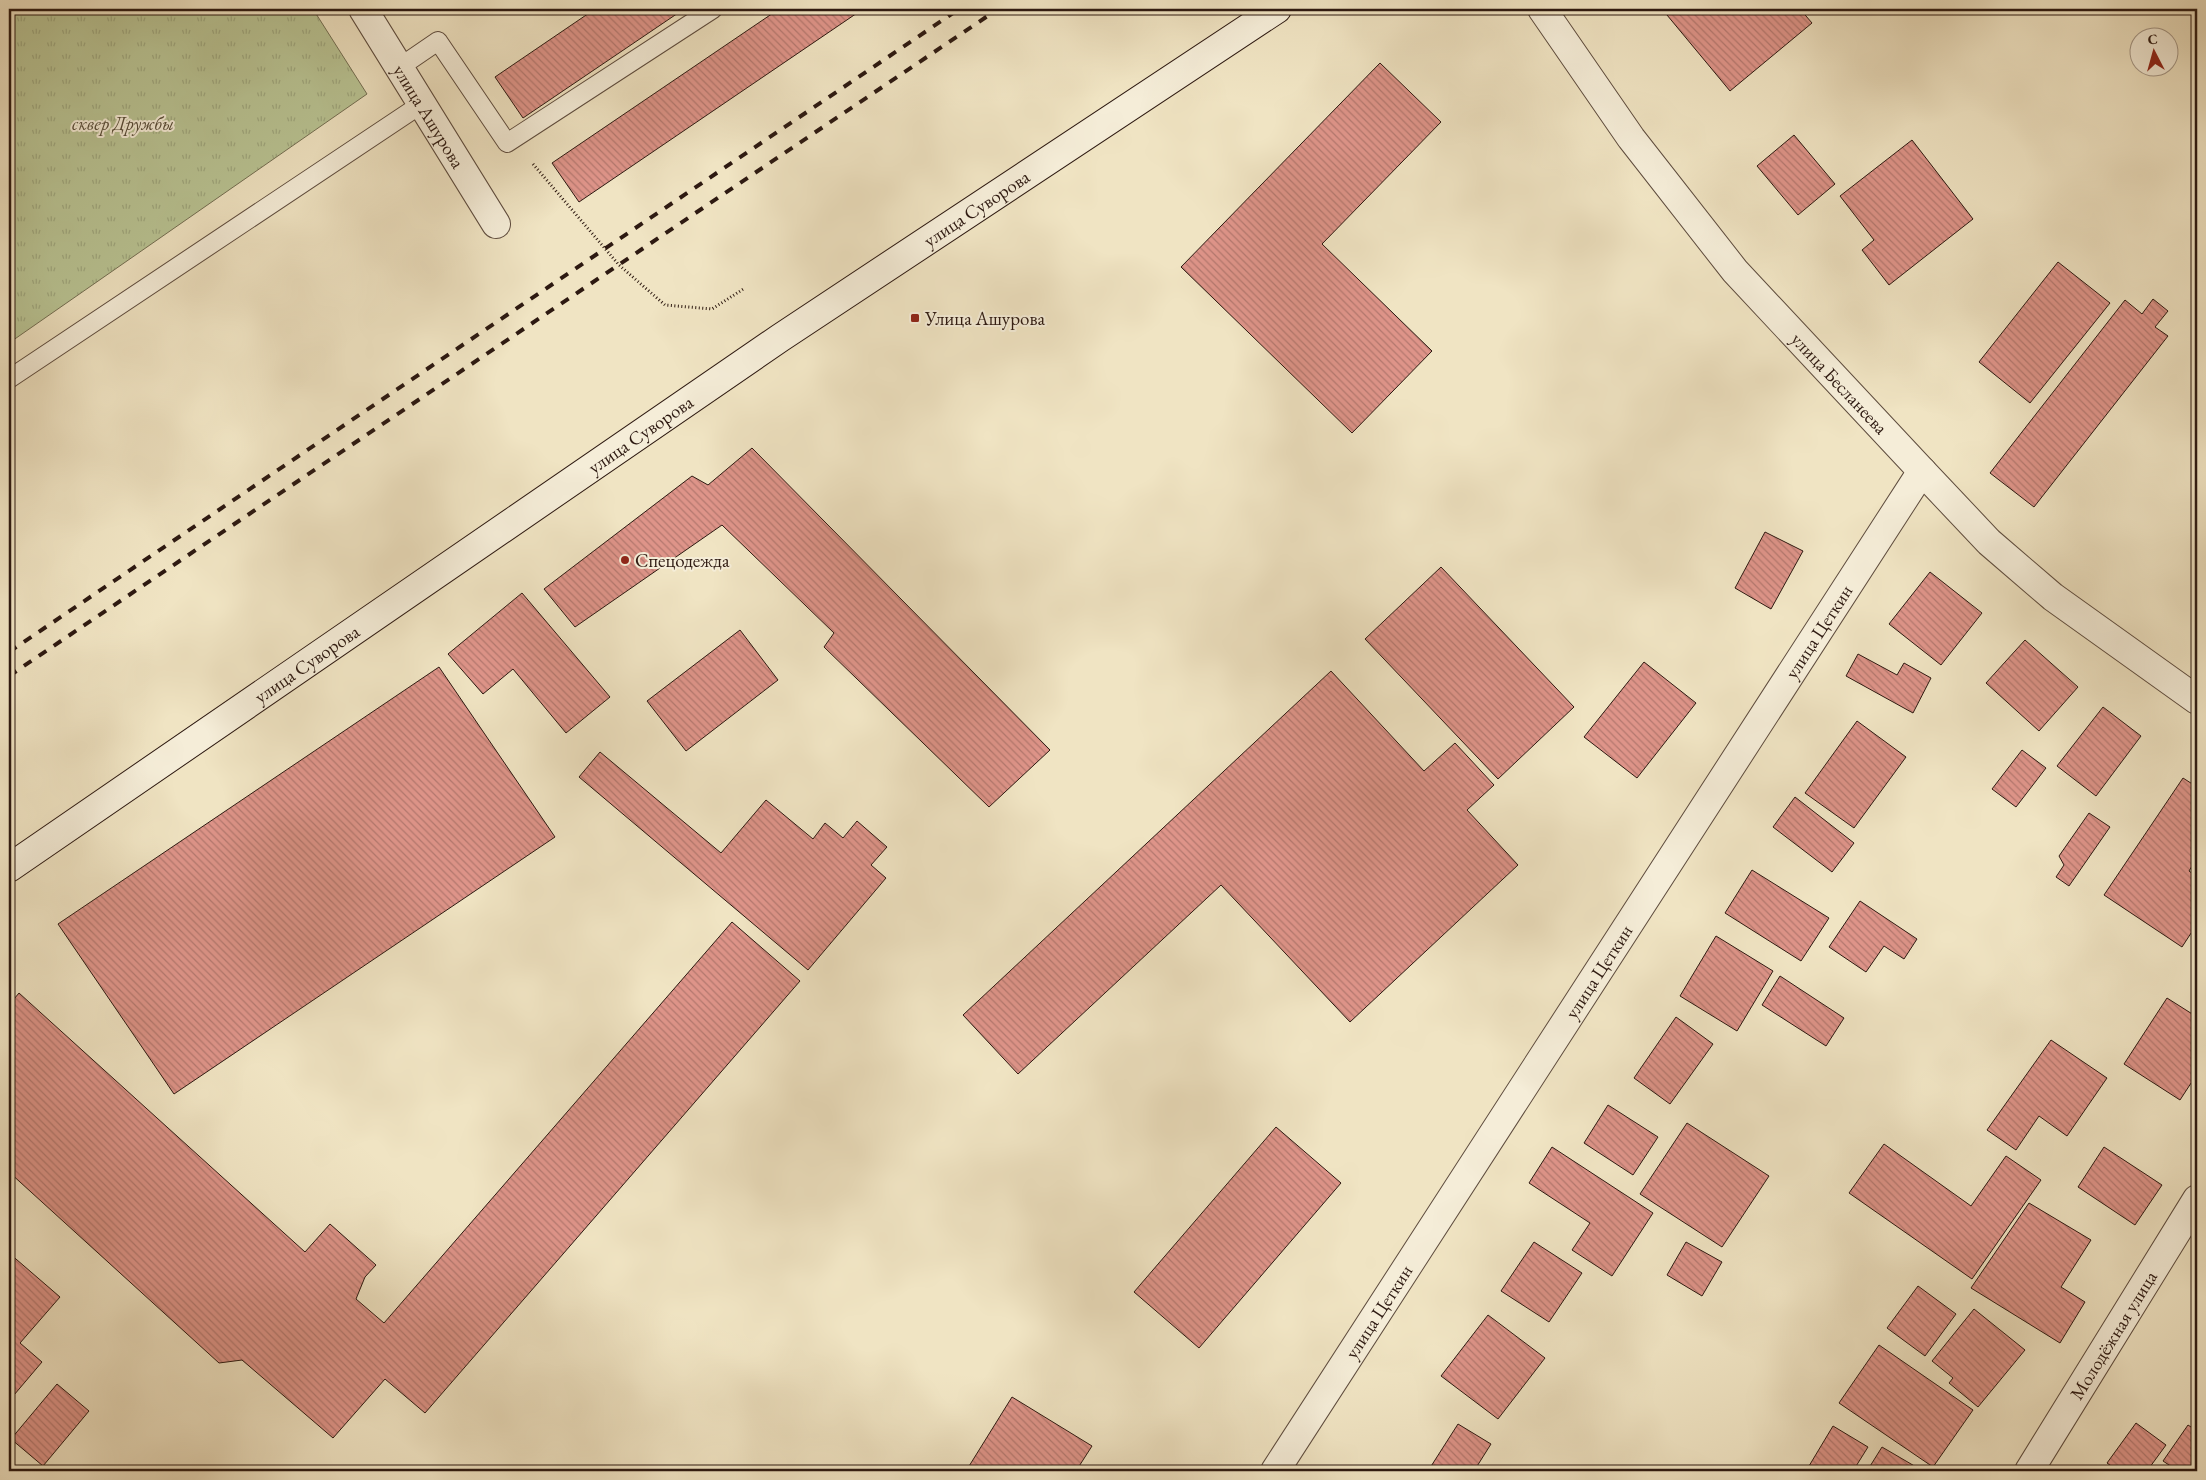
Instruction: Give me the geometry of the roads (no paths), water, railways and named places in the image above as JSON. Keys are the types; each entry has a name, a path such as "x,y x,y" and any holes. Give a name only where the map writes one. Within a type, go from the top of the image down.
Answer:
{"street":[{"name":"улица Ашурова","path":"363,9 496,224"},
{"name":"улица Суворова","path":"9,868 772,343 1277,9"},
{"name":"улица Бесланеева","path":"1542,9 1632,138 1735,271 1922,472 1989,542 2053,597 2197,700"},
{"name":"улица Цеткин","path":"1275,1471 1922,472"},
{"name":"Молодёжная улица","path":"2029,1471 2197,1198"}],"lane":[{"path":"400,67 438,42 507,143 713,9"},
{"path":"9,379 422,103"}],"railway":[{"path":"9,652 959,9"},
{"path":"9,676 998,9"}],"place":[{"name":"Улица Ашурова","path":"915,318"},
{"name":"Спецодежда","path":"625,560"}],"park label":[{"name":"сквер Дружбы","path":"123,123"}]}
